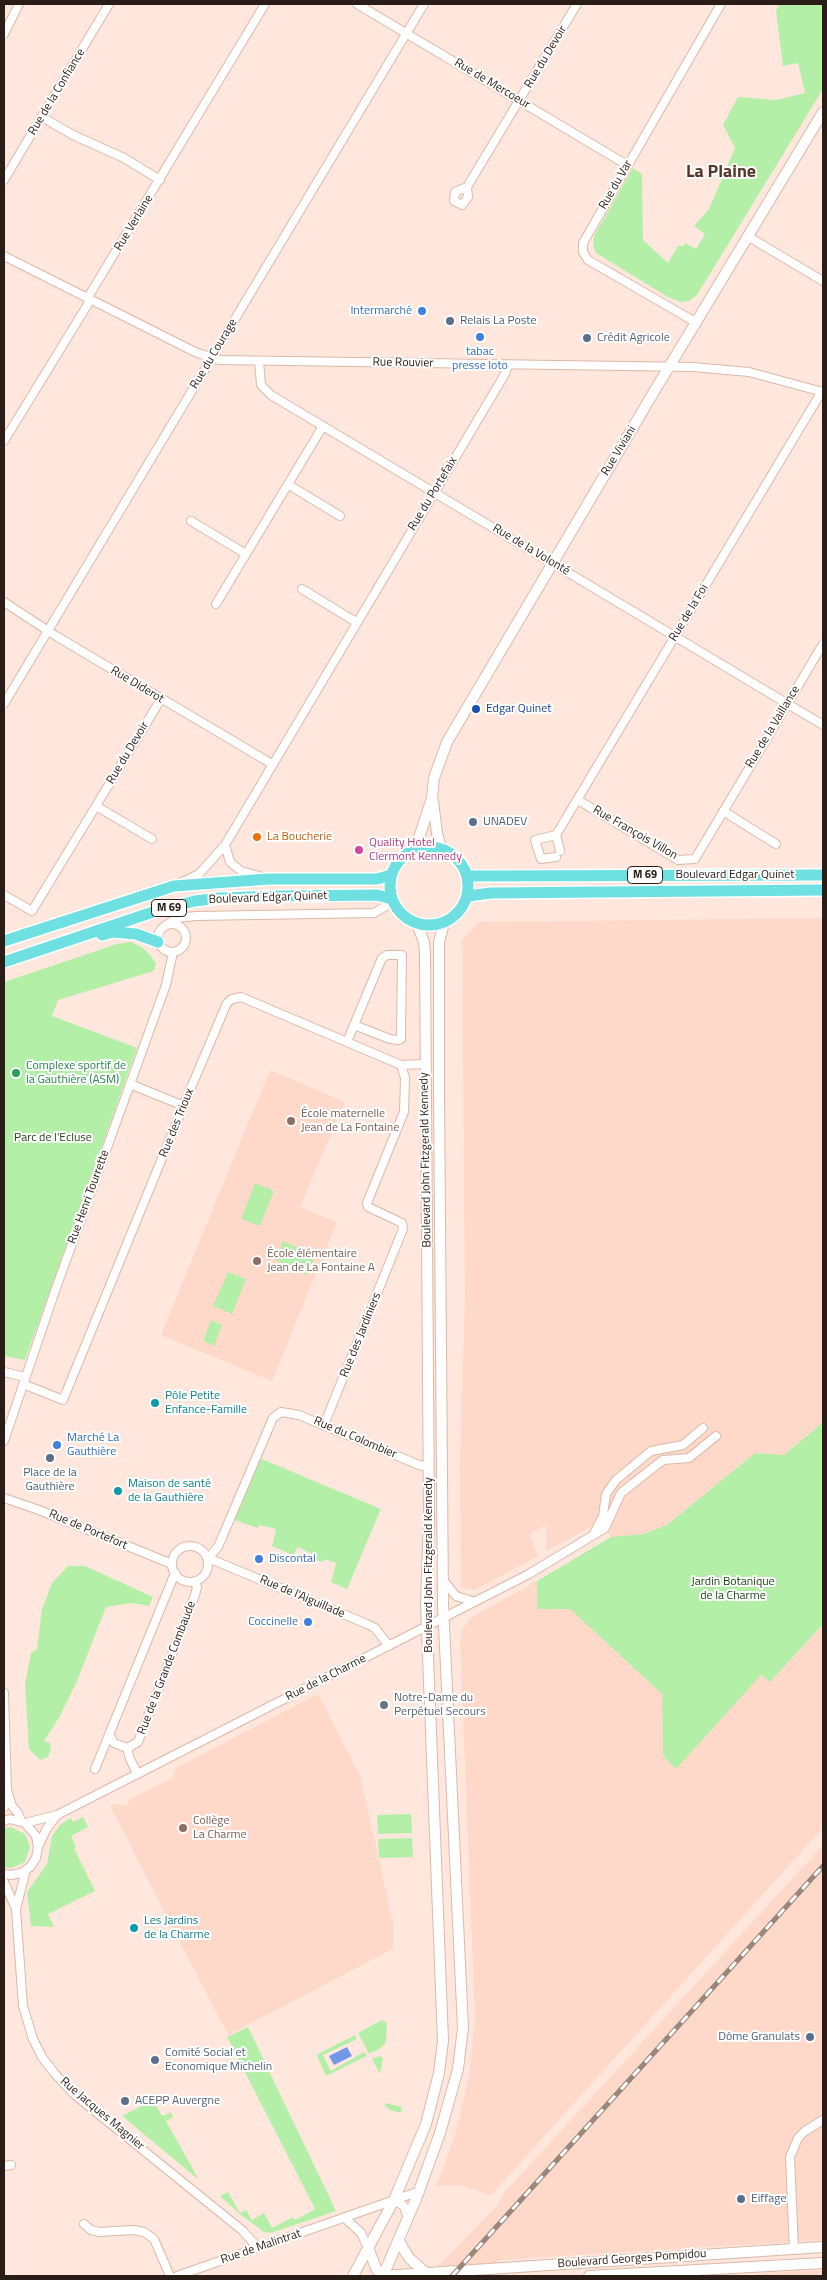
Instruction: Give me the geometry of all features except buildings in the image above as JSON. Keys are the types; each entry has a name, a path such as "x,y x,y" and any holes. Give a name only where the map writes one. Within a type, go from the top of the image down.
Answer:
{"main road":[{"name":"Rue Viviani","path":"415,850 432,798 434,778 447,742 652,395 823,112"},
{"name":"Rue Viviani","path":"432,798 441,849"},
{"path":"428,847 441,849 457,858 468,876 468,896 463,907 455,917 435,925 417,924 403,915 392,900 391,875 401,858 415,850 428,847"},
{"name":"Boulevard Edgar Quinet","path":"4,941 174,886 270,879 377,878 391,875"},
{"name":"Boulevard Edgar Quinet","path":"468,876 823,875"},
{"name":"Boulevard Edgar Quinet","path":"468,896 491,893 823,890"},
{"name":"Boulevard Edgar Quinet","path":"4,962 186,903 220,898 365,895 392,900"},
{"name":"Boulevard John Fitzgerald Kennedy","path":"383,2276 420,2191 440,2133 456,2078 463,2028 443,1580 439,1092 440,942 444,923"},
{"name":"Boulevard John Fitzgerald Kennedy","path":"353,2276 394,2200 426,2124 439,2073 443,2042 427,1626 426,1566 429,1545 429,1467 424,942 417,924"},
{"path":"66,942 113,932 136,934 158,942"},
{"path":"425,1064 432,1069 439,1092"},
{"path":"399,2241 409,2258 425,2272"},
{"name":"Boulevard Georges Pompidou","path":"383,2276 823,2247"},
{"path":"368,2248 377,2270 383,2276"},
{"name":"Boulevard Georges Pompidou","path":"589,2276 823,2263"}],"street":[{"path":"4,34 18,4"},
{"name":"Rue de la Confiance","path":"4,180 110,4"},
{"name":"Rue Verlaine","path":"4,441 88,304 89,299 265,4"},
{"name":"Rue de Mercoeur","path":"357,4 627,166"},
{"name":"Rue du Courage","path":"4,704 424,4"},
{"name":"Rue du Devoir","path":"467,187 577,4"},
{"name":"Rue du Var","path":"697,323 588,260 583,252 583,243 721,4"},
{"path":"42,117 73,135 124,158 160,180"},
{"path":"748,236 823,281"},
{"name":"Rue Rouvier","path":"4,256 212,358 259,361 694,367 749,372 822,392"},
{"name":"Rue de la Volonté","path":"259,361 259,377 264,390 823,725"},
{"name":"Rue du Portefaix","path":"174,886 199,874 225,845 505,374 508,364"},
{"name":"Rue de la Foi","path":"556,835 822,392"},
{"path":"216,604 323,426"},
{"path":"289,485 340,516"},
{"path":"191,521 246,554"},
{"path":"302,589 356,622"},
{"name":"Rue Diderot","path":"4,602 161,699 272,764"},
{"name":"Rue de la Vaillance","path":"695,859 823,644"},
{"name":"Rue du Devoir","path":"4,895 32,911 161,699"},
{"name":"Rue François Villon","path":"578,800 678,860 695,859"},
{"path":"96,806 152,839"},
{"path":"723,811 776,844"},
{"path":"556,835 558,854 541,859 535,840 556,835"},
{"path":"225,845 230,862 241,871 270,879"},
{"path":"166,925 179,925 186,935 184,945 173,952 164,949 158,942 158,933 166,925 176,918 374,913 392,900"},
{"name":"Rue Henri Tourrette","path":"4,1442 24,1381 166,985 173,952"},
{"path":"347,1042 354,1025 382,958 387,955 402,955 401,1039 390,1039 354,1025"},
{"name":"Rue des Trioux","path":"24,1381 63,1400 184,1106 228,1003 232,999 240,997 401,1065 425,1064"},
{"name":"Rue des Jardiniers","path":"324,1425 403,1229 402,1223 368,1207 367,1203 404,1112 405,1078 401,1065"},
{"path":"130,1084 184,1106"},
{"path":"4,1372 24,1381"},
{"name":"Rue du Colombier","path":"208,1558 218,1547 274,1418 281,1412 290,1412 419,1465 429,1467"},
{"path":"592,1536 603,1516 606,1494 616,1480 651,1451 682,1445 703,1428"},
{"name":"Rue de la Charme","path":"4,1821 10,1819 23,1822 56,1815 529,1574 604,1528 620,1493 663,1460 689,1458 716,1436"},
{"name":"Rue de Portefort","path":"4,1498 39,1510 172,1564"},
{"path":"189,1546 201,1549 208,1558 208,1570 195,1582 184,1581 175,1573 172,1564 179,1550 189,1546"},
{"name":"Rue de l'Aiguillade","path":"208,1558 376,1628 389,1646"},
{"path":"95,1769 175,1573"},
{"path":"443,1580 456,1596 475,1602"},
{"name":"Rue de la Grande Combaude","path":"109,1734 114,1743 127,1748 138,1742 195,1595 197,1587 195,1582"},
{"path":"4,1693 7,1790 4,1807"},
{"name":"Rue de la Grande Combaude","path":"127,1748 137,1773"},
{"path":"7,1790 12,1806 36,1836 38,1847"},
{"path":"16,1909 26,1870 36,1858 38,1847 46,1828 56,1815"},
{"path":"4,1874 11,1875 26,1870"},
{"path":"4,1882 16,1909"},
{"name":"Rue Jacques Magnier","path":"16,1909 23,2006 42,2057 75,2095 243,2231 258,2247"},
{"path":"794,2249 790,2157 798,2138 810,2127 823,2120"},
{"name":"Rue de Malintrat","path":"178,2276 420,2191"},
{"path":"394,2200 404,2206 408,2220"},
{"path":"345,2218 359,2230 368,2248"},
{"path":"84,2224 91,2230 100,2232 133,2230 144,2232 154,2239 170,2276"}],"shaded area":[{"path":"823,918 823,1422 784,1455 755,1453 667,1525 643,1534 611,1537 599,1522 547,1551 546,1525 529,1534 538,1556 475,1590 461,1587 460,1462 465,1297 462,940 479,922"},
{"path":"270,1070 345,1102 300,1207 337,1222 272,1381 161,1335"},
{"path":"537,1581 537,1609 570,1608 662,1694 663,1756 761,1674 770,1682 823,1624 823,1828 491,2195 459,2185 437,2186 457,2129 470,2070 475,2017 460,1639 463,1628 472,1617"},
{"path":"318,1694 360,1776 393,1923 393,1949 228,2035 110,1806 115,1804 128,1806 129,1800 173,1778 176,1768"},
{"path":"823,1845 823,2240 499,2260 484,2276 428,2276 496,2207 505,2192"},
{"path":"823,2270 823,2276 747,2276 763,2273"}],"green space":[{"path":"780,4 823,4 823,89 697,295 689,301 681,302 668,297 596,253 593,244 594,236 633,168 642,174 643,240 668,263 678,246 684,246 685,243 696,249 705,234 694,226 709,209 735,148 723,125 738,97 776,100 805,93 798,63 783,66 776,11"},
{"name":"Parc de l'Ecluse","path":"131,942 143,948 151,956 156,964 154,971 58,1000 52,1016 137,1048 25,1360 4,1356 4,982 117,944"},
{"path":"255,1183 274,1191 260,1226 241,1219"},
{"path":"283,1241 315,1256 307,1275 275,1260"},
{"path":"228,1272 246,1279 232,1314 213,1306"},
{"path":"211,1320 222,1325 214,1346 203,1341"},
{"name":"Jardin Botanique de la Charme","path":"823,1422 823,1624 770,1682 761,1675 676,1769 663,1756 662,1694 570,1609 537,1609 537,1581 611,1537 643,1534 667,1525 755,1453 784,1455"},
{"path":"257,1457 381,1509 347,1589 331,1582 336,1563 324,1559 323,1562 311,1559 312,1554 298,1547 293,1555 272,1546 276,1529 259,1525 258,1528 231,1519"},
{"path":"68,1566 85,1566 153,1597 149,1606 132,1603 106,1607 77,1681 60,1716 44,1741 50,1743 51,1750 48,1757 40,1760 29,1749 25,1684 31,1653 37,1649 42,1609 52,1583"},
{"path":"411,1814 412,1833 378,1834 377,1815"},
{"path":"83,1817 88,1827 71,1836 76,1847 74,1848 95,1891 48,1914 54,1927 31,1926 27,1892 47,1864 52,1836 61,1824 71,1818 73,1822"},
{"path":"11,1827 25,1834 30,1847 25,1862 11,1868 4,1867 4,1828"},
{"path":"412,1838 413,1857 379,1858 378,1839"},
{"path":"382,2020 387,2023 386,2042 381,2048 369,2054 358,2033"},
{"path":"248,2027 336,2211 271,2233 264,2232 240,2214 220,2196 228,2192 240,2213 246,2210 252,2220 264,2213 272,2228 293,2217 295,2220 315,2209 227,2037"},
{"path":"355,2035 357,2039 323,2055 331,2071 364,2052 367,2056 326,2076 317,2056 318,2054"},
{"path":"379,2056 383,2058 380,2074 372,2059"},
{"path":"153,2100 162,2116 171,2112 173,2117 166,2121 199,2180 122,2116"},
{"path":"385,2103 402,2107 401,2113 390,2110 385,2106"}],"water":[{"path":"347,2047 352,2056 334,2065 329,2056"}],"railway":[{"path":"452,2276 823,1866"}],"place":[{"name":"Intermarché","path":"422,311"},
{"name":"Relais La Poste","path":"450,321"},
{"name":"tabac presse loto","path":"480,337"},
{"name":"Crédit Agricole","path":"587,338"},
{"name":"Edgar Quinet","path":"476,709"},
{"name":"UNADEV","path":"473,822"},
{"name":"La Boucherie","path":"257,837"},
{"name":"Quality Hotel Clermont Kennedy","path":"359,850"},
{"name":"Complexe sportif de la Gauthière (ASM)","path":"16,1073"},
{"name":"École maternelle Jean de La Fontaine","path":"291,1121"},
{"name":"École élémentaire Jean de La Fontaine A","path":"257,1261"},
{"name":"Pôle Petite Enfance-Famille","path":"155,1403"},
{"name":"Marché La Gauthière","path":"57,1445"},
{"name":"Place de la Gauthière","path":"50,1458"},
{"name":"Maison de santé de la Gauthière","path":"118,1491"},
{"name":"Discontal","path":"259,1559"},
{"name":"Coccinelle","path":"308,1622"},
{"name":"Notre-Dame du Perpétuel Secours","path":"384,1705"},
{"name":"Collège La Charme","path":"183,1828"},
{"name":"Les Jardins de la Charme","path":"134,1928"},
{"name":"Dôme Granulats","path":"810,2037"},
{"name":"Comité Social et Economique Michelin","path":"155,2060"},
{"name":"ACEPP Auvergne","path":"125,2101"},
{"name":"Eiffage","path":"741,2199"}],"district":[{"name":"La Plaine","path":"721,173"}]}
